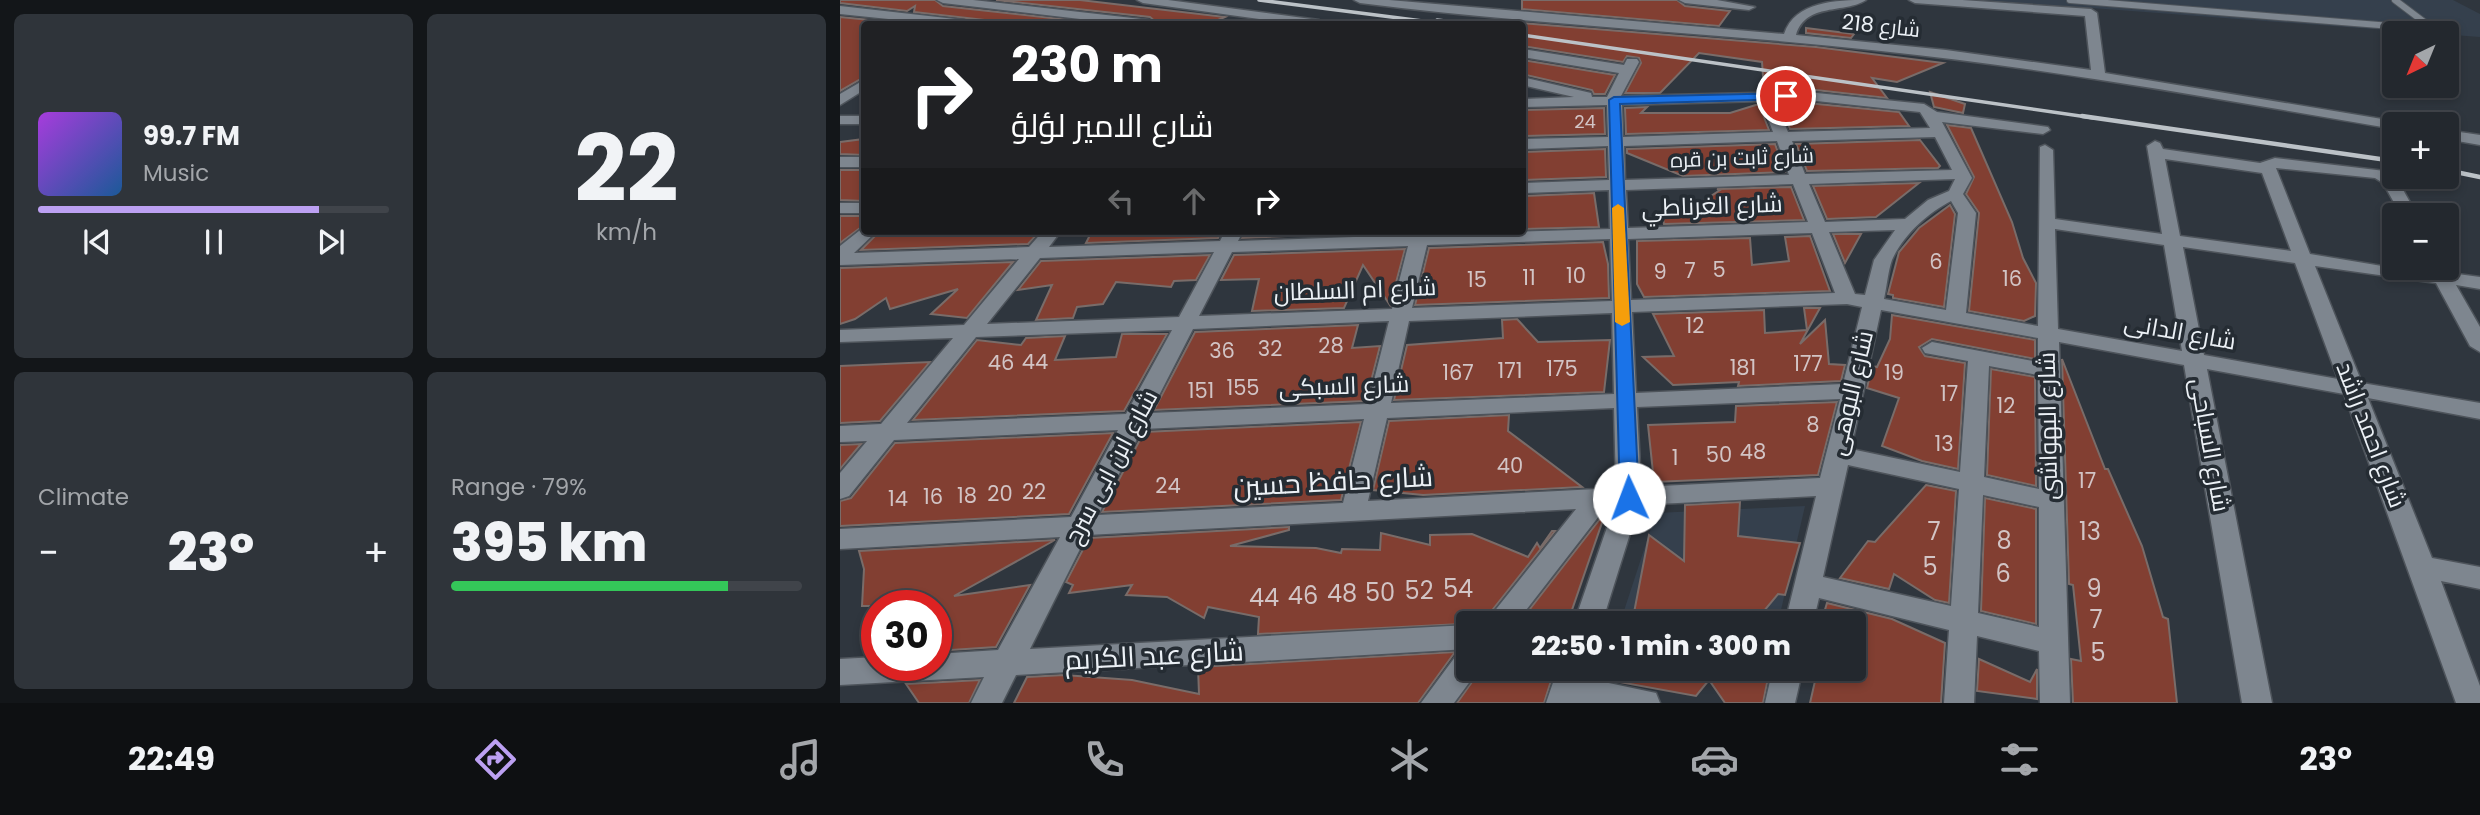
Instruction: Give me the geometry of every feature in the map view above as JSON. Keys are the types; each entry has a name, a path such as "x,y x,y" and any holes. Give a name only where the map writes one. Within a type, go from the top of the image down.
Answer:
{"street":[{"path":"840,20 878,0"},
{"path":"943,0 1098,21"},
{"path":"1107,21 1141,0 1297,21"},
{"path":"1497,16 1518,0"},
{"path":"1685,0 1753,3"},
{"path":"1790,39 1792,25 1803,16 1826,6 1860,0"},
{"path":"1916,0 2091,5 2098,74"},
{"name":"شارع 218","path":"1369,1 1404,2 1497,16 1576,18 1724,35 1907,50 2098,74 2382,123"},
{"path":"1724,35 1753,3"},
{"path":"840,10 932,21"},
{"path":"1526,53 1630,66 1606,101"},
{"path":"1526,82 1569,89 1606,101"},
{"path":"840,101 861,88"},
{"path":"1766,96 1847,298"},
{"path":"1526,103 1766,96 1842,98 1924,111 1940,132 1967,213 1955,319"},
{"path":"1592,611 1629,498 1616,141 1606,101"},
{"name":"شارع البهواشى","path":"1924,111 2044,140 2055,703"},
{"path":"840,130 853,120"},
{"path":"1526,144 1940,132"},
{"path":"2459,136 2480,140"},
{"name":"شارع السباحى","path":"2257,703 2156,150 2268,168"},
{"path":"840,162 861,162"},
{"path":"2268,168 2275,163 2369,172 2389,180 2402,203"},
{"name":"شارع احمد راشد","path":"2268,168 2422,567 2471,703"},
{"name":"شارع ثابت بن قره","path":"1526,187 1799,179 1959,184"},
{"name":"شارع البوهى","path":"1802,611 1883,260 1893,244 1913,224 1959,184"},
{"path":"840,208 861,208"},
{"path":"2047,223 2382,267"},
{"name":"شارع الغرناطي","path":"1526,234 1913,224"},
{"path":"840,258 864,235"},
{"path":"840,490 1049,235"},
{"name":"شارع الغرناطي","path":"840,258 1034,253 1230,239 1486,235"},
{"path":"1353,512 1420,236"},
{"name":"شارع ابن ابى سرح","path":"986,703 1230,239"},
{"path":"2459,278 2480,283"},
{"path":"2444,280 2480,346"},
{"name":"شارع ام السلطان","path":"840,336 1847,298 1872,302"},
{"name":"شارع الدانى","path":"1872,302 2480,411"},
{"path":"1932,348 2048,370"},
{"path":"1959,703 1979,357"},
{"name":"شارع السبكى","path":"840,434 1851,391"},
{"path":"1837,454 2049,500"},
{"name":"شارع حافظ حسين","path":"840,539 1830,486"},
{"path":"1509,611 1598,499"},
{"path":"2422,567 2480,578"},
{"path":"1808,585 2053,642"},
{"name":"شارع عبد الكريم","path":"840,672 1456,639"},
{"path":"1436,703 1456,677"},
{"path":"1780,703 1785,681"},
{"path":"1567,687 1645,703"}],"lane":[{"path":"2070,0 2091,5 2416,28 2428,25 2395,0"}],"shaded area":[{"path":"1984,0 2453,0 2480,14 2480,37 2459,35 2459,21 2382,21 2382,30"},
{"path":"1805,506 1781,611 1624,611 1656,513"}],"building":[{"path":"840,0 935,0 943,6 1078,21 994,21 914,12 915,6 907,11 840,3"},
{"path":"996,0 1080,0 1225,17 1216,21 1155,21 1150,17"},
{"path":"1522,0 1677,0 1685,6 1730,11 1719,26 1522,9"},
{"path":"840,17 880,21 861,21 861,79 840,91"},
{"path":"1526,23 1816,47 1943,63 1897,82 1872,78 1887,98 1807,89 1764,90 1762,62 1699,53 1660,93 1625,93 1641,63 1639,58 1627,56 1623,62 1526,47"},
{"path":"1806,28 1854,34 1851,38 1806,33"},
{"path":"1526,61 1615,75 1605,94 1594,94 1592,90 1526,75"},
{"path":"1930,92 1965,104 1963,113 1934,107"},
{"path":"1807,103 1899,112 1909,126 1790,129 1779,104"},
{"path":"1759,104 1769,130 1626,134 1625,108 1647,107 1641,113 1730,113"},
{"path":"1604,108 1605,134 1526,136 1526,110"},
{"path":"1947,125 1971,128 2012,222 2023,258 2036,283 2035,316 2024,321 1969,311 1979,213 1966,194 1974,177"},
{"path":"861,139 861,155 840,154 840,142"},
{"path":"1920,140 1940,166 1938,168 1807,171 1796,144"},
{"path":"1775,144 1785,172 1683,176 1627,153 1627,149"},
{"path":"1605,149 1606,177 1526,180 1526,152"},
{"path":"840,170 861,170 861,201 840,200"},
{"path":"1919,183 1876,217 1827,219 1813,186"},
{"path":"1791,187 1804,220 1664,224 1662,214 1685,213 1720,190 1717,189"},
{"path":"1594,193 1599,227 1526,229 1526,196"},
{"path":"1950,205 1955,214 1944,307 1893,298 1893,295 1888,294 1899,252 1919,228"},
{"path":"840,216 861,216 861,227 840,243"},
{"path":"1833,234 1861,234 1845,263"},
{"path":"876,235 1036,235 1028,244 861,250"},
{"path":"1090,235 1220,235 1218,238 1086,243"},
{"path":"1243,235 1314,235 1242,238"},
{"path":"1810,236 1830,291 1644,297 1637,284 1637,241 1750,238 1752,265 1789,261 1785,237"},
{"path":"1603,242 1608,264 1609,298 1415,305 1429,248"},
{"path":"1405,249 1390,305 1363,265 1344,308 1252,311 1259,279 1221,280 1234,255"},
{"path":"1210,255 1196,280 1174,281 1171,287 1116,282 1103,304 1077,307 1073,318 1036,320 1052,285 1018,290 1041,261"},
{"path":"1013,262 967,318 931,314 958,289 890,309 886,298 855,319 840,324 840,268"},
{"path":"1804,308 1820,308 1800,344 1825,320 1829,364 1845,365 1841,381 1738,386 1739,382 1673,385 1643,357 1674,356 1653,314 1764,310 1765,333 1807,330"},
{"path":"1892,315 2035,340 2035,359 1932,339 1919,347 1925,356 1965,363 1958,469 1922,461 1882,446 1899,398 1867,388 1872,366 1877,367 1890,339"},
{"path":"1517,319 1538,342 1610,340 1604,392 1394,400 1407,345 1503,338 1502,320"},
{"path":"1358,325 1352,348 1380,346 1366,401 1154,410 1195,332"},
{"path":"1122,334 1167,334 1124,411 913,420 977,340 1021,345 1026,338 1065,336 1055,360 1116,357"},
{"path":"2062,359 2105,469 2108,469 2142,546 2163,617 2168,619 2177,703 2073,703 2071,659 2081,661 2073,585 2069,584"},
{"path":"930,362 880,421 840,423 840,366"},
{"path":"1991,369 2035,377 2036,486 1987,475"},
{"path":"1837,402 1818,475 1654,482 1648,425 1735,422 1736,406"},
{"path":"1509,415 1508,431 1582,487 1423,495 1373,490 1389,421"},
{"path":"1361,422 1341,500 1102,512 1144,432"},
{"path":"1113,433 1069,514 840,526 840,501 851,498 895,443"},
{"path":"861,444 840,469 840,445"},
{"path":"1926,485 1956,491 1949,603 1935,600 1894,574 1889,589 1840,578 1868,541 1875,542"},
{"path":"1985,498 2036,509 2036,624 1981,611"},
{"path":"1740,502 1738,536 1800,543 1785,595 1778,594 1764,611 1634,611 1649,535 1684,561 1685,505"},
{"path":"1607,510 1610,510 1609,514 1605,514 1572,611 1528,611"},
{"path":"1289,527 1289,530 1230,546 1316,548 1341,553 1342,549 1380,550 1381,533 1430,545 1430,535 1472,534 1528,557 1537,543 1540,548 1552,531 1555,531 1492,611 1456,611 1456,624 1258,634 1259,617 1208,607 1204,618 1167,597 1126,595 1132,585 1069,593 1073,585 1066,582 1089,538"},
{"path":"1055,540 954,596 1030,585 996,647 952,650 952,590 863,590 864,569 859,551"},
{"path":"1827,603 1860,611 1825,611"},
{"path":"1866,613 1892,619 1945,643 1941,703 1810,703 1815,681 1866,681"},
{"path":"1455,652 1418,703 1014,703 1027,677 1064,675 1132,680 1199,694 1198,667"},
{"path":"1979,659 2030,682 2037,669 2037,699 1977,691"},
{"path":"980,680 969,703 919,703 906,684"},
{"path":"1473,681 1551,681 1544,703 1457,703"},
{"path":"1614,681 1708,681 1696,696"},
{"path":"1710,681 1767,681 1763,703 1725,703"}],"railway":[{"path":"1259,0 1423,21"},
{"path":"1437,20 1445,21"},
{"path":"1526,36 2094,118"},
{"path":"2082,116 2382,159"},
{"path":"2459,173 2480,177"}],"slow traffic":[{"path":"1618,208 1622,322"}],"route":[{"path":"1629,498 1614,100 1786,96"}]}
